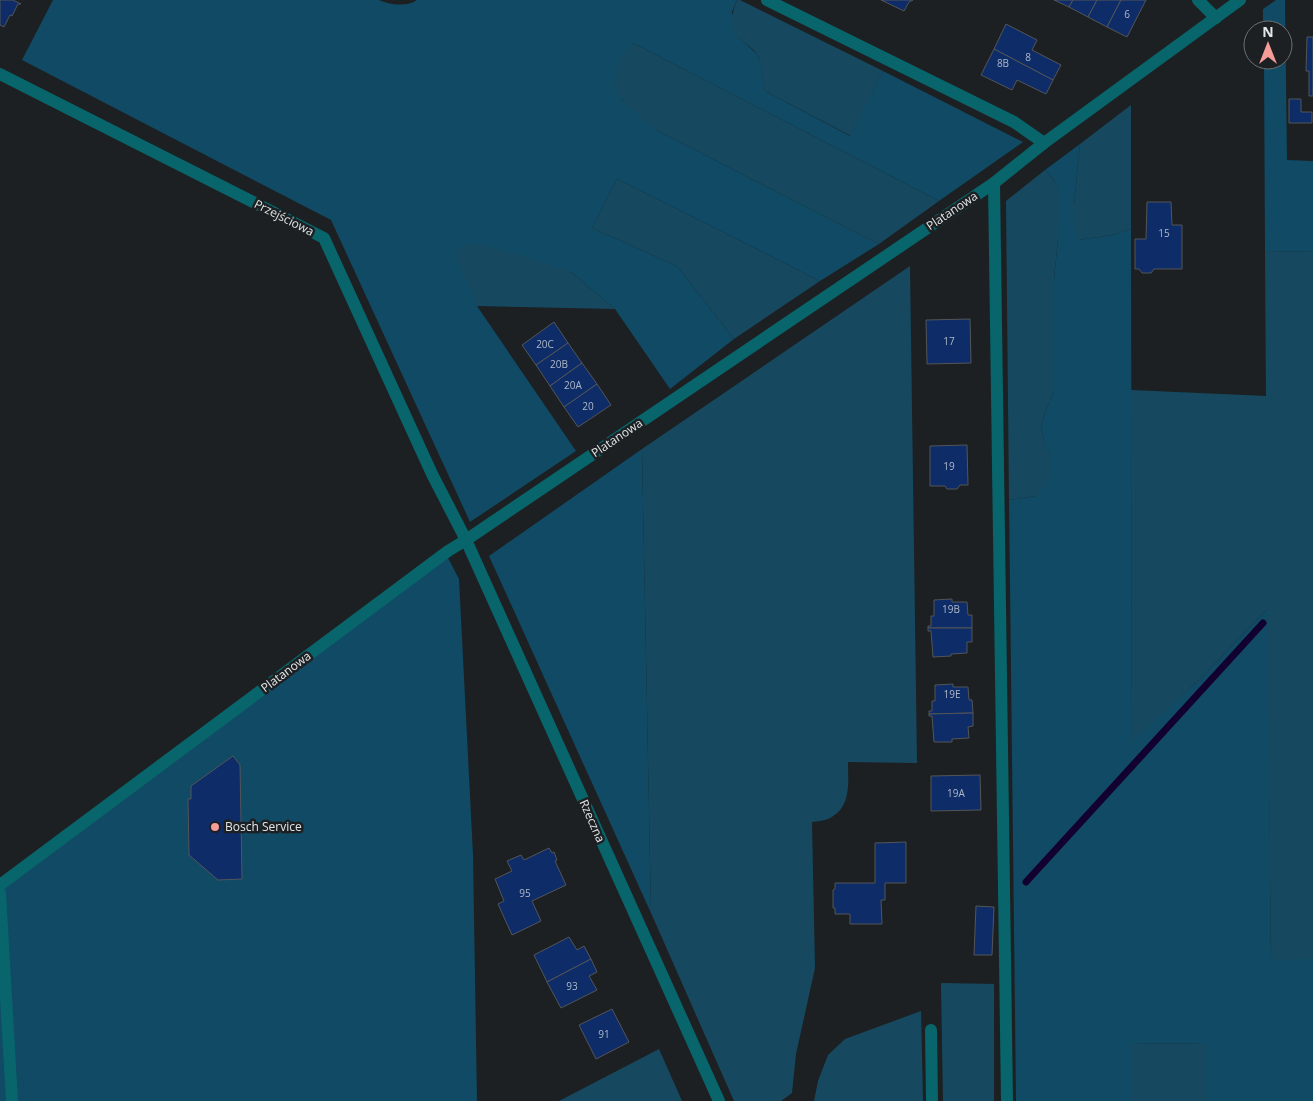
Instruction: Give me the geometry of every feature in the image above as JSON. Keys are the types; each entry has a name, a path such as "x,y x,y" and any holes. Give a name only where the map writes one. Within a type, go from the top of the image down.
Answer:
{"street":[{"path":"767,0 1014,122 1044,143"},
{"path":"1198,0 1216,18"},
{"name":"Platanowa","path":"0,885 448,551 994,183 1044,143 1239,0"},
{"name":"Przejściowa","path":"0,74 324,238 432,474 466,540"},
{"path":"994,183 1007,1101"},
{"name":"Rzeczna","path":"466,540 719,1101"},
{"path":"0,893 12,1101"},
{"path":"931,1030 932,1101"}],"shaded area":[{"path":"53,0 379,0 388,3 409,4 417,0 737,0 732,12 738,37 756,53 761,63 765,91 850,136 883,71 1023,142 939,201 633,43 621,99 658,131 879,244 820,281 617,179 592,228 677,266 734,339 670,389 615,309 571,272 477,306 576,451 470,522 331,220 22,60"},
{"path":"737,0 883,71 851,136 765,91 758,57 738,37 733,28 733,14"},
{"path":"1276,0 1285,0 1285,20 1263,20 1263,9"},
{"path":"633,43 939,201 879,244 658,131 621,99 614,85 618,61"},
{"path":"1264,70 1286,70 1287,160 1313,161 1313,252 1265,251"},
{"path":"1131,105 1131,229 1112,235 1079,240 1074,227 1074,205 1080,144"},
{"path":"1080,144 1074,205 1079,240 1112,235 1131,229 1132,740 1201,678 1268,608 1271,959 1313,959 1313,1101 1205,1101 1204,1043 1132,1044 1132,1101 1016,1101 1009,500 1036,496 1051,456 1045,447 1041,426 1054,392 1054,279 1058,239 1057,184 1045,170"},
{"path":"1045,170 1057,184 1059,200 1054,279 1054,392 1041,426 1045,446 1051,456 1050,476 1046,486 1036,496 1009,500 1006,201"},
{"path":"617,179 820,281 734,339 677,266 592,228"},
{"path":"474,243 571,272 615,309 477,306 455,254 463,245"},
{"path":"1265,251 1313,252 1313,959 1271,960 1267,609 1201,678 1132,741 1131,390 1266,396"},
{"path":"910,266 917,763 848,762 848,786 845,802 836,814 828,819 812,822 815,968 796,1054 792,1093 781,1101 734,1101 651,913 642,449"},
{"path":"642,449 651,913 489,556"},
{"path":"448,558 459,579 473,855 477,1101 0,1101 0,889"},
{"path":"941,983 994,984 994,1101 943,1101"},
{"path":"921,1011 923,1101 814,1101 818,1081 828,1055 845,1039"},
{"path":"1205,1043 1205,1101 1132,1101 1132,1044"},
{"path":"659,1049 682,1101 559,1101"}],"building":[{"path":"0,0 13,0 21,4 18,4 4,27 0,25"},
{"path":"881,0 913,0 909,2 904,11"},
{"path":"1054,0 1073,0 1069,7"},
{"path":"1073,0 1097,0 1088,17 1069,7"},
{"path":"1097,0 1121,0 1107,27 1088,17"},
{"path":"1121,0 1146,0 1127,37 1107,27"},
{"path":"1006,24 1037,40 1032,50 1061,65 1053,80 994,49"},
{"path":"1307,37 1313,37 1313,96 1309,96 1309,71 1306,71"},
{"path":"994,49 1053,80 1046,94 1017,80 1012,90 981,75"},
{"path":"1289,99 1301,99 1301,112 1312,112 1312,123 1289,123"},
{"path":"1147,202 1171,202 1172,225 1182,225 1182,269 1154,269 1151,273 1142,273 1139,269 1135,269 1135,239 1146,239"},
{"path":"970,319 971,363 927,364 926,320"},
{"path":"554,322 568,343 536,365 522,345"},
{"path":"568,343 582,363 550,386 536,365"},
{"path":"582,363 597,384 564,407 550,386"},
{"path":"597,384 611,405 578,427 564,407"},
{"path":"967,445 968,485 960,485 957,489 947,489 945,486 930,486 930,446"},
{"path":"952,599 952,602 967,602 968,615 972,615 972,628 928,628 928,626 931,626 931,616 934,616 934,600"},
{"path":"928,628 972,628 972,642 967,642 967,653 933,657 931,631 928,631"},
{"path":"953,684 953,687 968,687 973,713 929,714 929,711 932,711 932,701 935,701 935,685"},
{"path":"973,713 973,726 968,727 969,738 952,739 952,742 934,742 932,716 929,716 929,714"},
{"name":"Bosch Service","path":"233,756 240,765 242,879 218,880 189,855 188,799 191,799 191,786"},
{"path":"980,775 981,810 931,811 931,776"},
{"path":"906,842 906,883 885,883 885,900 881,900 882,924 850,924 850,914 835,914 833,890 835,889 835,883 875,883 875,843"},
{"path":"549,848 552,853 554,852 557,860 555,861 566,885 532,901 541,921 512,935 498,904 504,901 495,879 512,871 507,861 521,855 524,860"},
{"path":"976,906 994,907 992,955 974,955"},
{"path":"569,937 577,950 584,946 591,959 547,982 534,955"},
{"path":"591,959 597,972 589,976 597,990 561,1008 547,982"},
{"path":"612,1009 629,1042 596,1059 579,1025"}],"waterway":[{"path":"1026,882 1263,623"}],"place":[{"name":"Bosch Service","path":"215,827"}]}
